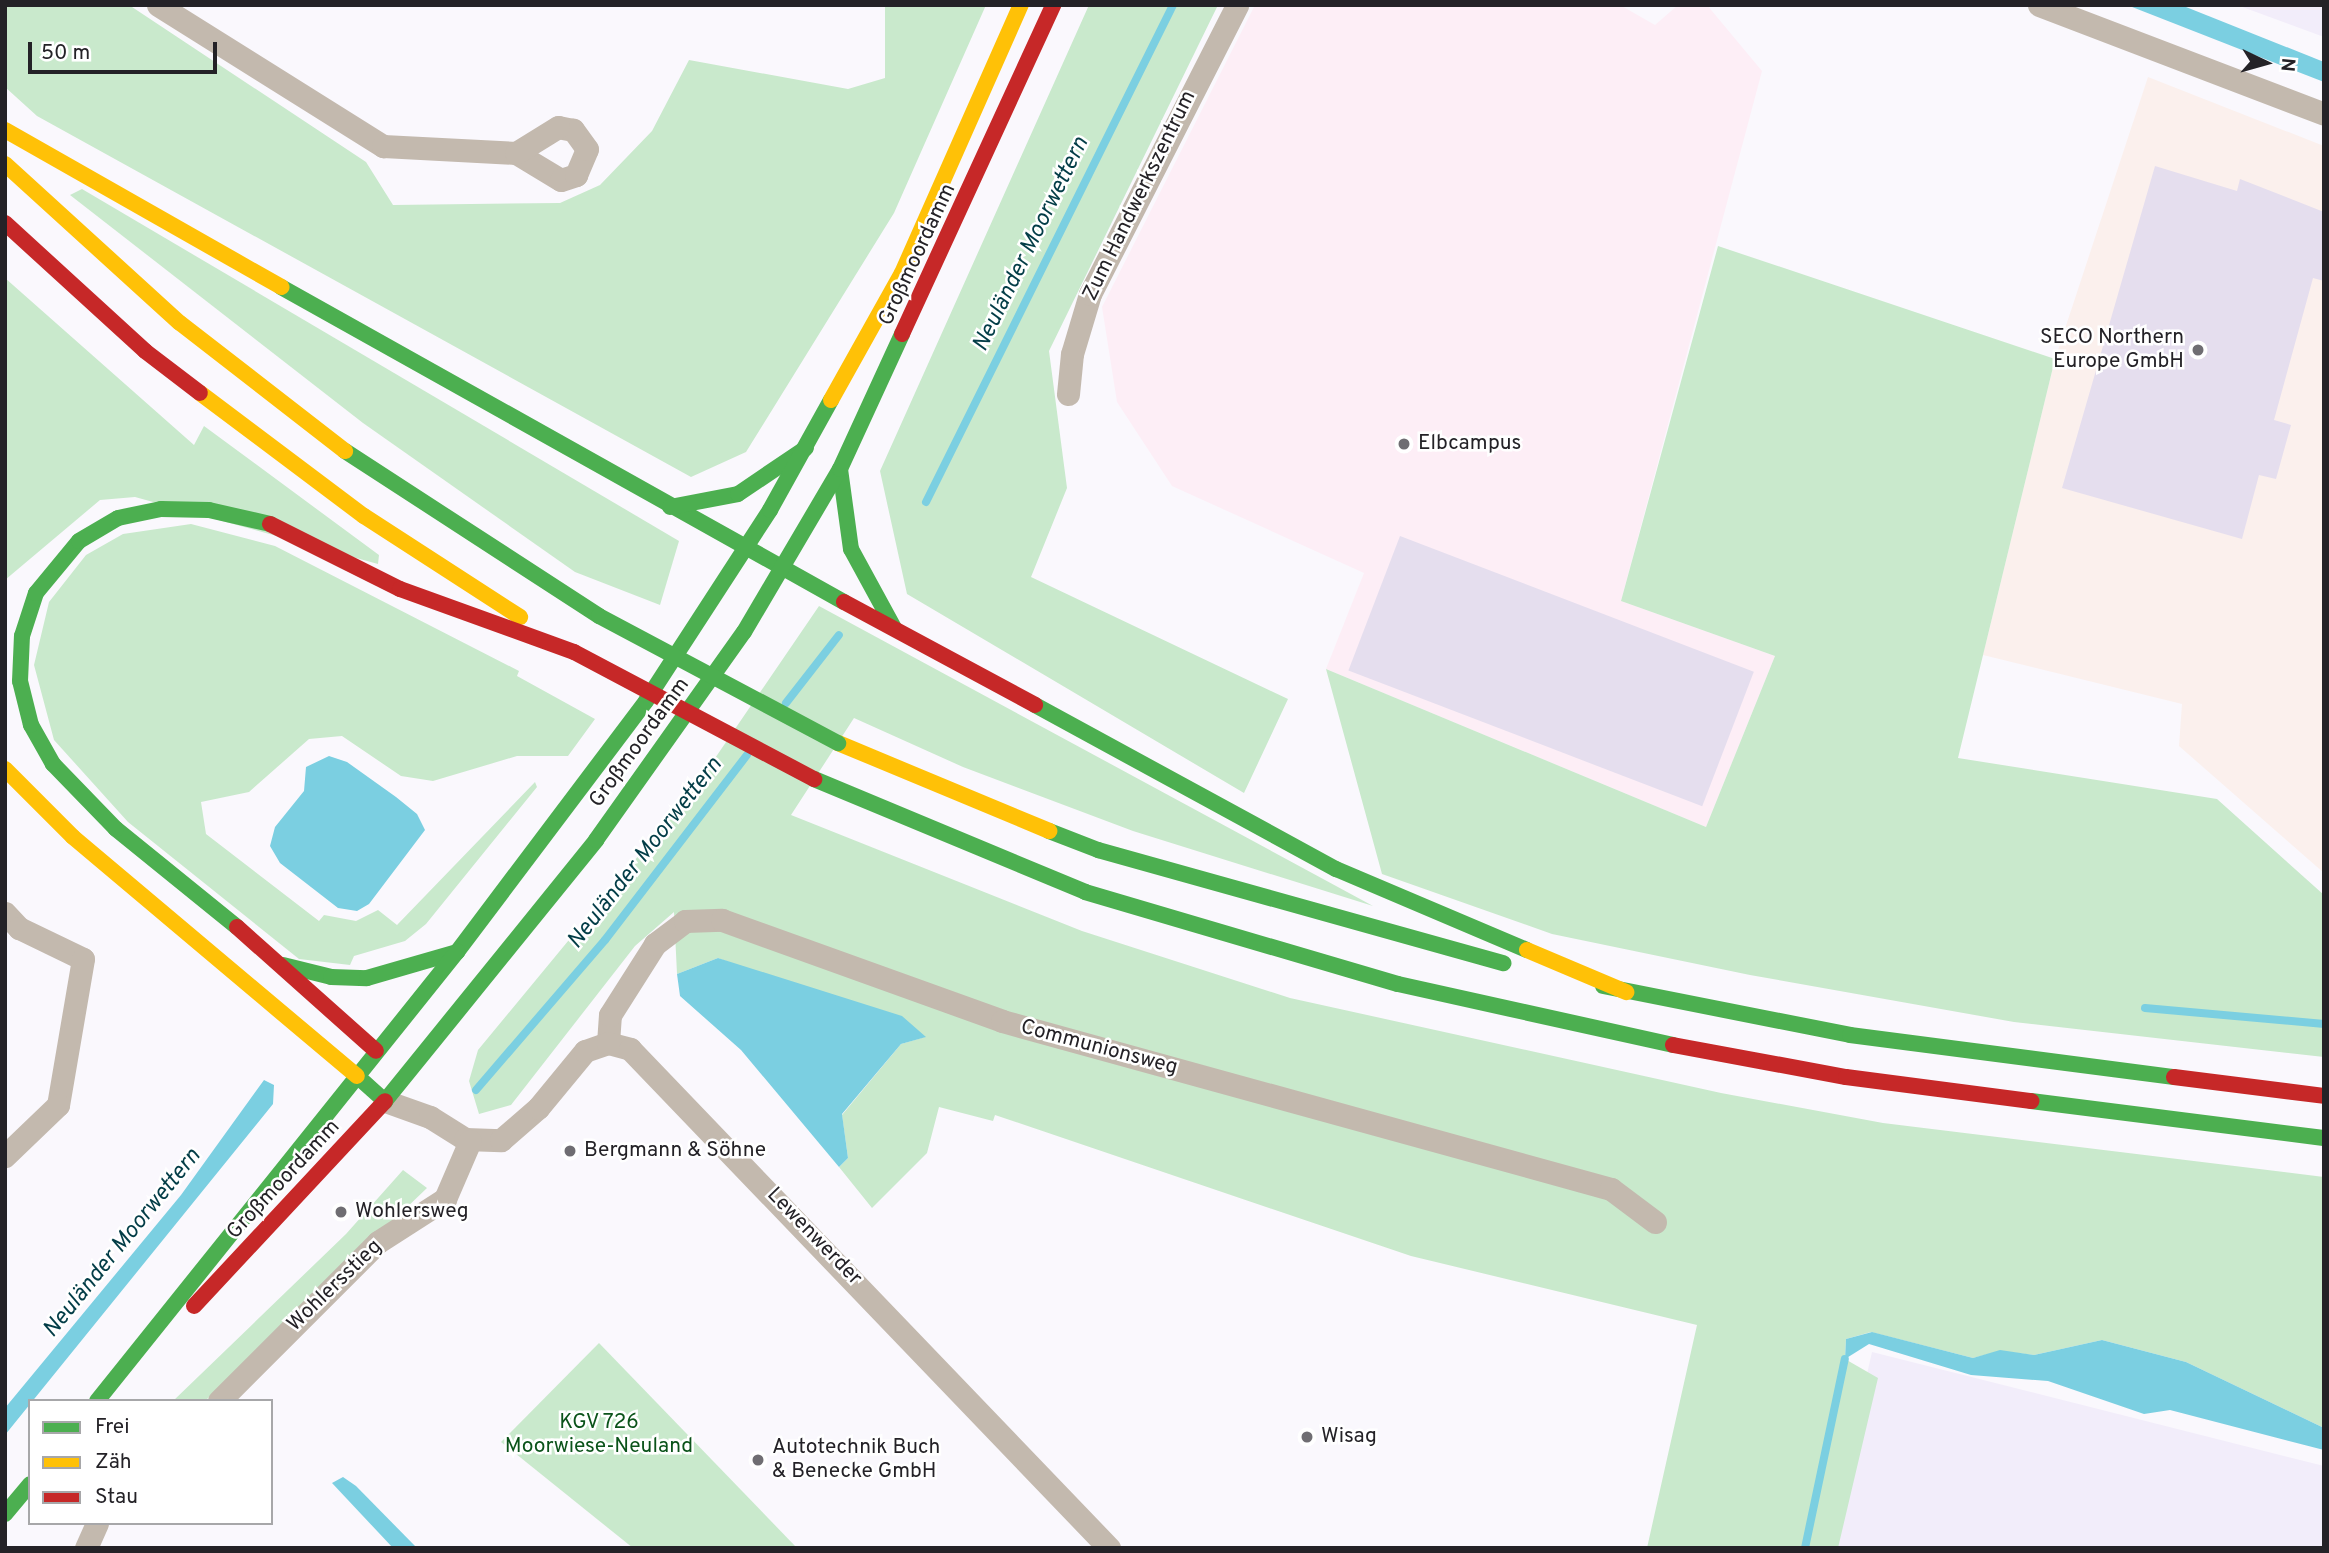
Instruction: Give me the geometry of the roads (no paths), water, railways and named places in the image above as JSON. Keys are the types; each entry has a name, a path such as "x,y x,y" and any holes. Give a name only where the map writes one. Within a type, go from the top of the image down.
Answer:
{"main road":[{"name":"Großmoordamm","path":"99,1399 457,952 646,701 746,549 806,448 902,273 1021,5"},
{"name":"Großmoordamm","path":"106,1399 405,1077 596,840 783,569 840,468 1053,5"},
{"path":"5,130 670,507 1336,869 1626,992"},
{"path":"5,164 180,323 284,405 390,483 599,616 838,743 958,797 1098,850 1405,940 1626,992 1850,1035 2324,1096"},
{"path":"5,223 145,351 260,438 365,516 574,652 814,779 1085,892 1398,984 1620,1035 1846,1077 2324,1138"},
{"path":"670,507 738,494 806,448"},
{"path":"840,468 851,549 895,630"},
{"path":"405,1077 283,965 108,822 68,783 41,745 20,681 22,636 36,593 62,556 99,528 140,512 236,514 284,531 400,589 574,652"},
{"path":"5,769 73,837 385,1101"},
{"path":"283,965 331,977 367,978 457,952"},
{"path":"5,1514 28,1487"}],"street":[{"path":"158,5 360,136 414,151 516,153"},
{"name":"Zum Handwerkszentrum","path":"1068,394 1072,354 1090,294 1237,5"},
{"path":"2039,5 2324,114"},
{"path":"5,913 19,928 83,959 58,1105 5,1156"},
{"name":"Communionsweg","path":"608,1042 610,1015 655,944 685,921 722,920 1002,1021 1611,1189 1655,1222"},
{"path":"385,1101 430,1117 470,1141 501,1140 512,1133 572,1063 608,1042"},
{"name":"Lewenwerder","path":"608,1042 630,1049 647,1063 1109,1548"},
{"path":"405,1077 430,1117"},
{"name":"Wohlersstieg","path":"221,1399 378,1242 445,1199 470,1141"},
{"path":"86,1548 96,1525"}],"water":[{"path":"2127,5 2181,5 2324,62 2324,82"},
{"path":"329,756 347,762 396,797 417,814 425,830 369,904 357,911 338,908 280,863 270,846 275,827 304,791 306,767"},
{"path":"718,958 902,1016 926,1037 901,1044 842,1114 848,1158 839,1167 741,1050 680,996 677,974"},
{"path":"264,1080 274,1085 273,1104 34,1399 28,1399 28,1407 5,1435 5,1408 181,1195"},
{"path":"1872,1332 1973,1358 2000,1350 2034,1355 2102,1340 2186,1362 2324,1428 2324,1450 2170,1410 2144,1414 2048,1381 1971,1375 1869,1344 1845,1359 1846,1339"},
{"path":"343,1477 356,1486 417,1548 393,1548 332,1483"}],"waterway":[{"name":"Neuländer Moorwettern","path":"926,502 1173,5"},
{"name":"Neuländer Moorwettern","path":"786,703 839,635"},
{"name":"Neuländer Moorwettern","path":"476,1090 605,940 747,755"},
{"path":"2145,1008 2324,1024"},
{"path":"1805,1548 1845,1359"}],"place":[{"name":"SECO Northern Europe GmbH","path":"2198,350"},
{"name":"Elbcampus","path":"1404,444"},
{"name":"Bergmann & Söhne","path":"570,1151"},
{"name":"Wohlersweg","path":"341,1212"},
{"name":"Wisag","path":"1307,1437"},
{"name":"Autotechnik Buch & Benecke GmbH","path":"758,1460"}],"park label":[{"name":"KGV 726 Moorwiese-Neuland","path":"599,1435"}]}
